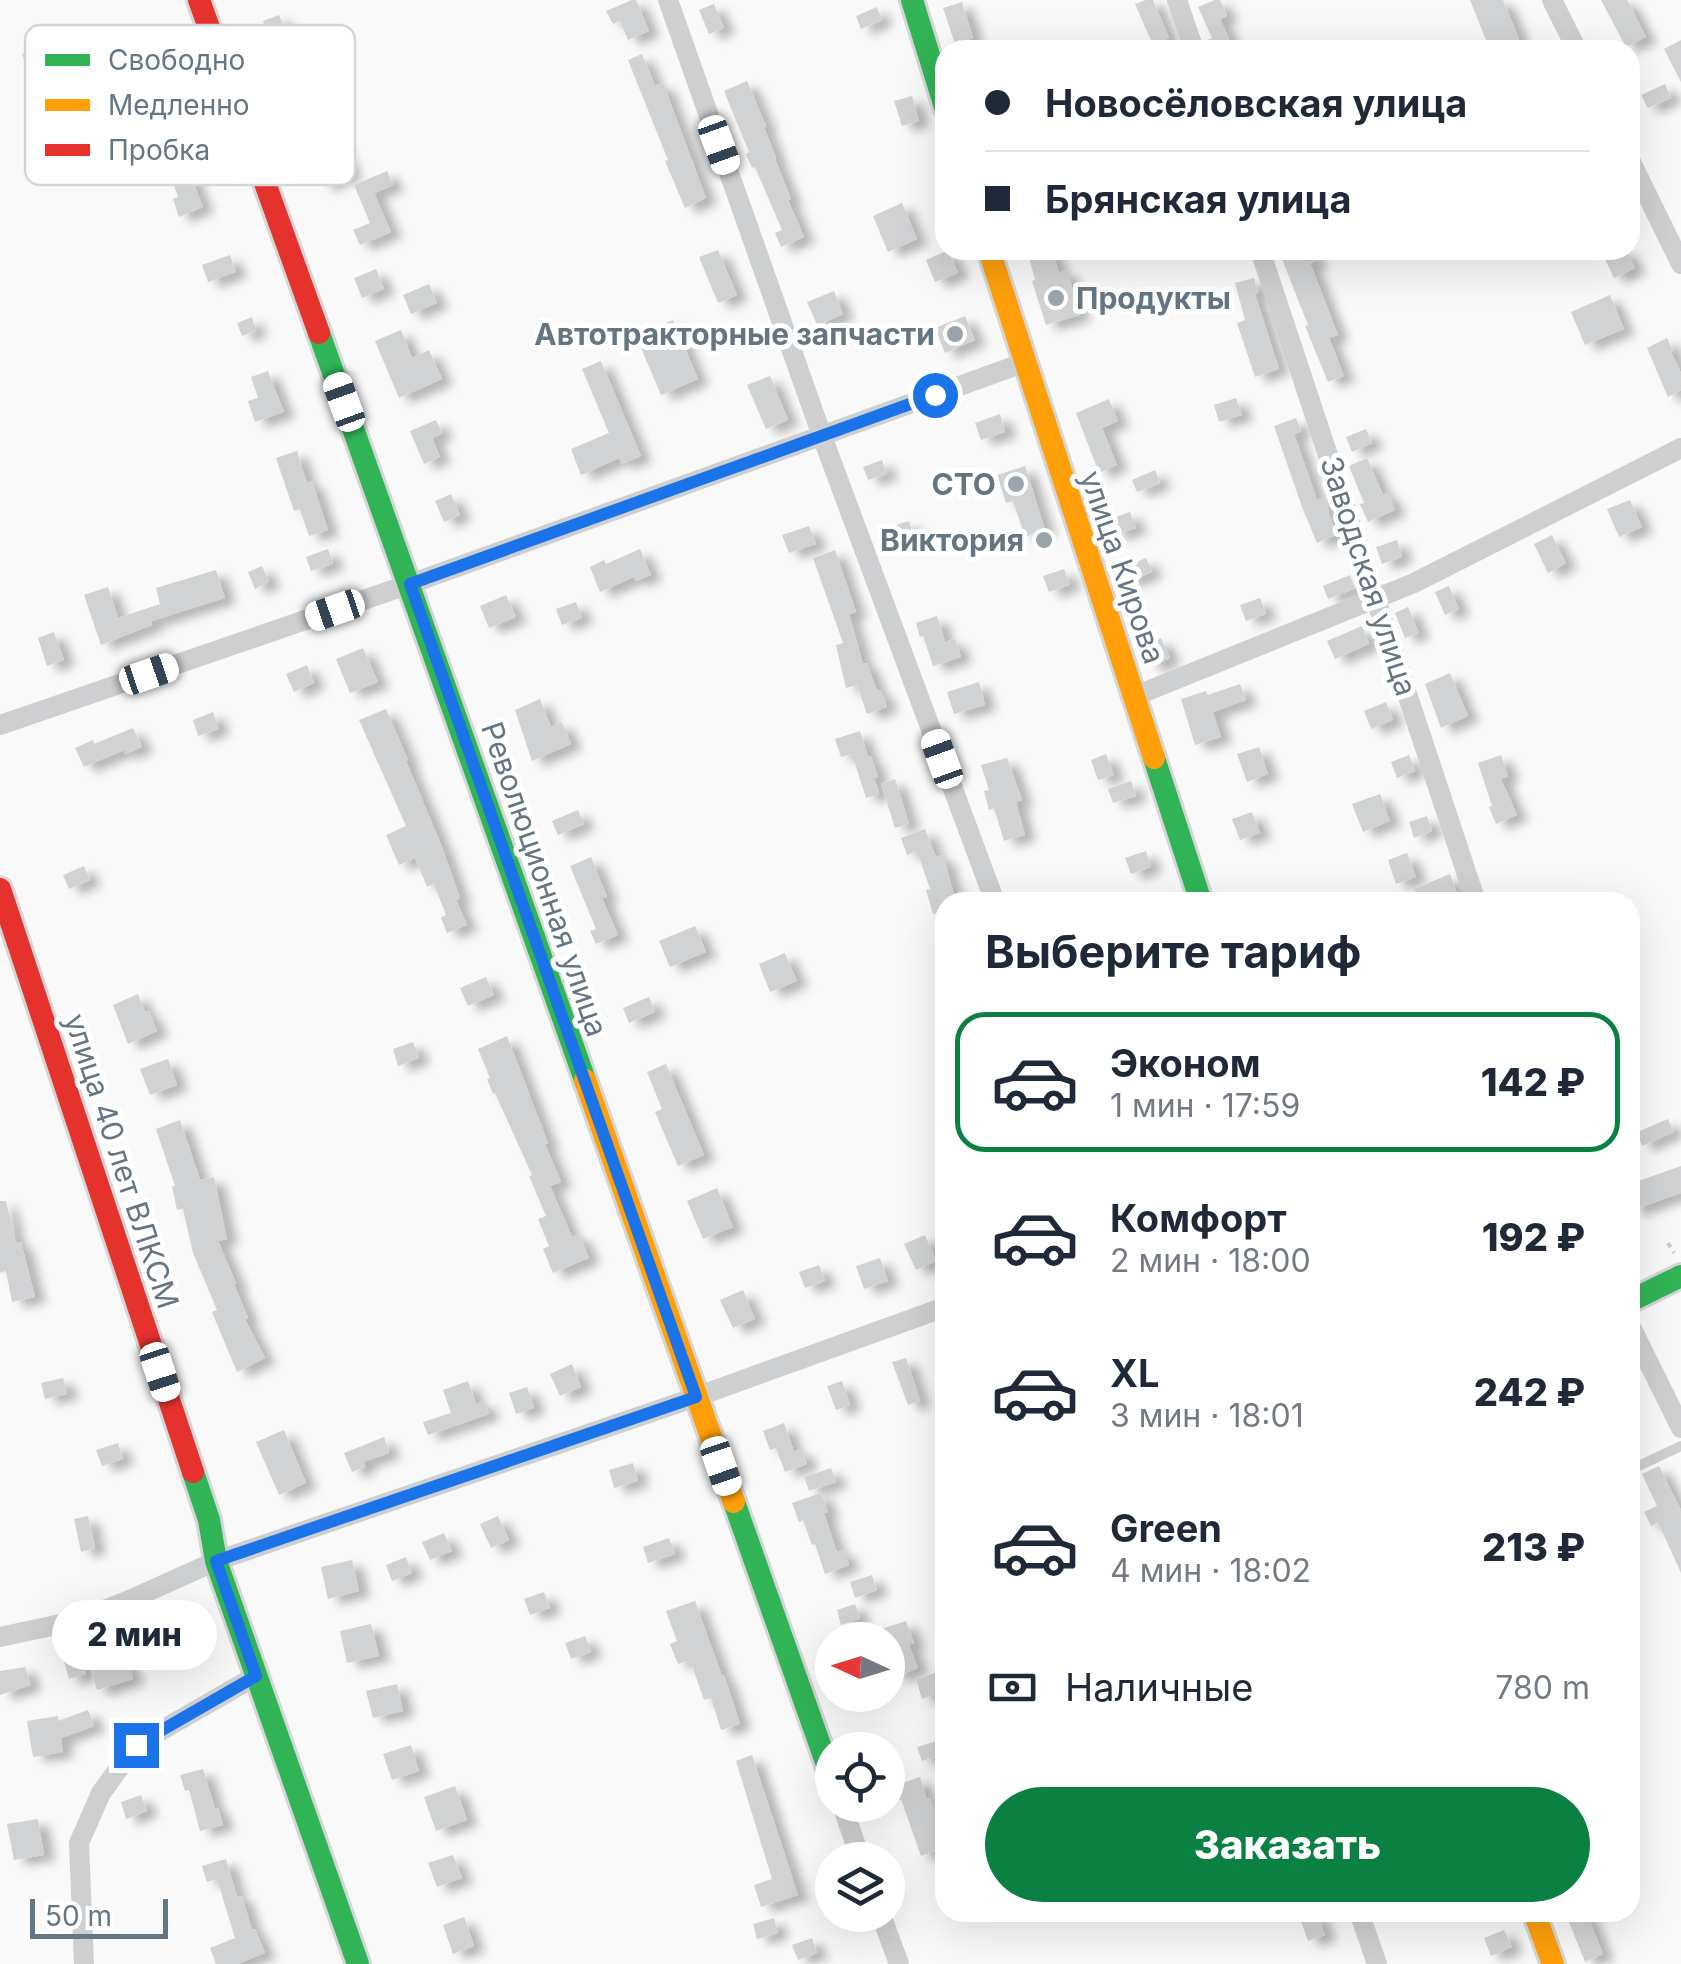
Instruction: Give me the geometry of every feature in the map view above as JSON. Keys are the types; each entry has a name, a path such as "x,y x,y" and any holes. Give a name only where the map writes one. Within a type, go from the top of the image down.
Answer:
{"street":[{"name":"Революционная улица","path":"198,0 207,25"},
{"path":"668,0 822,436 991,892"},
{"path":"912,0 935,75"},
{"path":"1177,0 1191,40"},
{"path":"1552,0 1572,40"},
{"path":"1640,180 1681,264"},
{"name":"Революционная улица","path":"265,185 815,1732"},
{"name":"улица Кирова","path":"992,260 1198,892"},
{"name":"Заводская улица","path":"1263,260 1473,892"},
{"path":"0,725 410,584 1024,363"},
{"path":"1135,696 1414,583 1681,448"},
{"name":"улица 40 лет ВЛКСМ","path":"0,889 209,1520 216,1561 358,1964"},
{"path":"1640,1297 1681,1276"},
{"path":"0,1637 75,1621 216,1561 935,1311"},
{"path":"1640,1345 1681,1428"},
{"path":"84,1964 79,1843 100,1793 136,1745 256,1676"},
{"path":"1362,1922 1377,1964"},
{"path":"1538,1922 1554,1964"},
{"path":"887,1932 899,1964"}],"lane":[{"path":"1640,1465 1681,1446"}],"building":[{"path":"636,0 649,31 628,40 620,21 613,24 606,11"},
{"path":"1153,0 1169,38 1151,40 1135,4"},
{"path":"1220,0 1227,16 1220,19 1229,40 1207,40 1212,38 1198,7"},
{"path":"1470,0 1503,0 1519,39 1486,40"},
{"path":"1601,0 1627,0 1646,37 1622,40"},
{"path":"962,2 973,38 954,40 943,8"},
{"path":"714,4 724,28 709,34 699,10"},
{"path":"877,7 882,20 861,29 856,16"},
{"path":"279,15 283,25 264,25 263,21"},
{"path":"1681,40 1681,82 1664,49"},
{"path":"642,54 655,86 663,83 706,198 685,208 628,60"},
{"path":"747,81 804,237 781,247 775,233 782,230 746,154 749,152 724,91"},
{"path":"1665,84 1671,98 1648,108 1641,95"},
{"path":"912,96 919,121 902,126 894,101"},
{"path":"387,171 393,185 374,193 391,232 360,245 353,230 370,223 355,185"},
{"path":"174,185 194,185 203,207 179,217 173,199 178,197"},
{"path":"902,203 917,239 888,252 873,216"},
{"path":"718,250 737,295 718,303 699,257"},
{"path":"230,255 236,272 208,282 202,265"},
{"path":"935,256 935,260 952,260 958,273 935,282 926,260"},
{"name":"Продукты","path":"1030,260 1055,260 1059,273 1067,270 1080,315 1046,325 1032,281 1035,280"},
{"path":"1282,260 1316,260 1310,263 1338,335 1329,338 1344,376 1328,382 1305,326 1308,325"},
{"path":"1605,260 1631,260 1635,268 1614,278"},
{"path":"376,269 384,289 362,298 354,278"},
{"path":"1254,278 1258,293 1255,294 1279,369 1255,377 1237,323 1245,320 1235,283"},
{"path":"429,284 437,303 411,314 403,295"},
{"path":"834,291 843,314 817,325 807,302"},
{"path":"1610,295 1624,329 1585,345 1571,312"},
{"name":"Автотракторные запчасти","path":"965,316 975,340 945,353 935,328"},
{"path":"252,317 256,331 242,336 237,323"},
{"path":"673,320 698,379 661,395 636,336"},
{"path":"401,330 412,358 429,350 442,379 399,398 375,341"},
{"path":"1667,338 1681,373 1681,390 1668,397 1647,348"},
{"path":"601,361 641,456 622,464 619,458 581,475 571,449 609,433 582,369"},
{"path":"268,371 284,412 255,422 248,401 258,398 251,377"},
{"path":"770,376 788,420 766,429 747,385"},
{"path":"1236,398 1242,415 1219,422 1214,405"},
{"path":"1109,399 1118,421 1102,428 1117,465 1099,473 1076,413"},
{"path":"1000,414 1005,432 981,440 975,423"},
{"path":"1296,418 1301,431 1294,434 1317,500 1324,497 1336,535 1317,543 1274,426"},
{"path":"436,420 442,433 432,438 440,457 424,464 410,431"},
{"path":"1366,429 1372,443 1352,452 1346,437"},
{"path":"297,451 307,483 312,481 328,530 309,536 300,509 294,511 276,458"},
{"path":"1367,458 1383,495 1388,493 1395,510 1368,522 1349,466"},
{"path":"882,460 887,474 868,480 863,467"},
{"path":"1025,466 1045,530 1025,537 1013,501 1006,503 997,475"},
{"path":"1155,470 1160,483 1137,492 1132,480"},
{"path":"451,494 460,515 444,522 435,501"},
{"path":"1630,500 1642,527 1619,537 1607,509"},
{"path":"1130,512 1136,528 1115,535 1110,519"},
{"path":"909,521 913,536 891,543 886,528"},
{"path":"809,526 816,544 789,553 782,535"},
{"path":"1552,535 1566,563 1548,573 1534,544"},
{"path":"1397,540 1402,557 1382,564 1376,547"},
{"path":"328,549 333,564 311,571 306,557"},
{"path":"640,549 651,575 636,581 634,577 600,592 590,567"},
{"path":"835,550 856,612 849,614 863,664 867,663 887,707 867,714 857,685 846,688 836,645 843,643 813,558"},
{"path":"1146,558 1152,572 1127,582 1122,568"},
{"path":"262,566 269,582 255,589 248,572"},
{"path":"1064,569 1070,585 1049,592 1043,576"},
{"path":"216,570 225,598 151,621 152,625 101,645 84,595 108,587 118,618 160,604 156,588"},
{"path":"1350,575 1355,588 1328,599 1323,586"},
{"path":"1449,586 1459,609 1445,615 1435,592"},
{"path":"506,595 516,617 489,628 480,606"},
{"path":"1260,598 1266,614 1246,621 1240,605"},
{"path":"576,602 582,618 562,625 556,609"},
{"path":"1408,607 1419,633 1405,638 1395,613"},
{"path":"937,616 945,642 955,639 961,657 933,666 916,623"},
{"path":"1362,626 1369,644 1335,659 1327,641"},
{"path":"54,632 64,660 47,666 38,638"},
{"path":"1161,638 1170,658 1151,667 1142,646"},
{"path":"363,648 378,682 350,693 336,659"},
{"path":"307,665 314,683 294,692 286,674"},
{"path":"1450,673 1468,716 1441,728 1425,684"},
{"path":"979,682 985,705 954,714 947,692"},
{"path":"1240,684 1246,700 1213,712 1221,737 1195,745 1181,699"},
{"path":"540,699 551,727 562,722 571,744 532,761 515,710"},
{"path":"1386,702 1393,720 1371,729 1364,711"},
{"path":"386,709 460,898 456,900 467,925 447,933 441,918 446,915 434,884 427,887 415,858 399,865 386,835 406,826 359,720"},
{"path":"213,712 219,729 198,736 193,720"},
{"path":"133,728 142,747 125,754 124,750 84,767 75,748"},
{"path":"860,731 878,777 874,778 879,794 866,798 852,754 841,757 835,739"},
{"path":"1259,747 1268,774 1247,782 1237,754"},
{"path":"1106,754 1114,775 1098,780 1091,760"},
{"path":"1409,755 1415,771 1397,778 1391,762"},
{"path":"1501,755 1508,776 1501,779 1517,815 1496,824 1478,763"},
{"path":"1007,758 1022,800 1016,802 1025,835 1004,841 994,808 989,810 984,791 989,790 981,765"},
{"path":"895,779 909,824 895,828 881,784"},
{"path":"1131,781 1136,796 1113,803 1108,789"},
{"path":"1380,794 1390,821 1363,832 1352,804"},
{"path":"578,810 584,824 558,835 552,821"},
{"path":"1252,812 1260,833 1240,840 1232,819"},
{"path":"1427,816 1432,831 1414,838 1409,822"},
{"path":"925,829 936,857 943,855 953,892 935,892 935,913 917,851 907,855 901,838"},
{"path":"1146,851 1151,867 1131,874 1125,858"},
{"path":"1407,853 1416,877 1396,884 1388,860"},
{"path":"591,857 607,897 602,898 618,935 596,944 590,931 596,929 570,866"},
{"path":"84,866 90,880 69,889 63,875"},
{"path":"1450,874 1456,892 1415,892 1414,889"},
{"path":"695,926 706,952 670,967 659,941"},
{"path":"785,953 797,981 770,992 759,964"},
{"path":"486,977 494,995 468,1006 460,988"},
{"path":"138,994 157,1031 128,1044 113,1005"},
{"path":"649,997 655,1012 629,1023 623,1008"},
{"path":"507,1036 561,1182 550,1186 572,1237 579,1234 589,1258 553,1273 543,1249 549,1246 538,1219 546,1216 529,1176 532,1175 493,1094 478,1049"},
{"path":"413,1042 419,1058 398,1066 393,1049"},
{"path":"168,1059 177,1085 150,1095 140,1069"},
{"path":"666,1064 704,1155 678,1166 655,1112 662,1109 647,1072"},
{"path":"1668,1119 1673,1132 1642,1146 1640,1131"},
{"path":"180,1120 200,1180 214,1177 227,1239 218,1241 236,1283 248,1318 245,1319 265,1358 237,1372 212,1312 217,1310 193,1253 183,1209 177,1210 175,1186 156,1129"},
{"path":"1681,1166 1681,1193 1640,1207 1640,1180"},
{"path":"717,1188 733,1227 703,1239 687,1201"},
{"path":"0,1201 6,1201 16,1243 21,1242 35,1297 12,1302 6,1271 0,1273"},
{"path":"925,1235 935,1261 916,1270 904,1244"},
{"path":"880,1258 888,1281 864,1289 856,1266"},
{"path":"819,1265 825,1281 805,1288 799,1272"},
{"path":"743,1290 755,1319 733,1328 720,1300"},
{"path":"906,1358 920,1401 908,1405 892,1362"},
{"path":"572,1364 581,1387 560,1396 550,1374"},
{"path":"63,1378 67,1394 45,1399 41,1383"},
{"path":"468,1381 476,1404 484,1401 489,1414 428,1435 423,1422 451,1413 443,1390"},
{"path":"842,1381 850,1405 836,1410 827,1386"},
{"path":"527,1387 534,1408 516,1414 509,1393"},
{"path":"784,1423 794,1452 802,1449 807,1464 785,1472 776,1448 770,1450 763,1431"},
{"path":"284,1430 306,1483 279,1495 256,1442"},
{"path":"384,1437 389,1453 363,1462 365,1467 352,1472 344,1453"},
{"path":"118,1443 123,1459 102,1466 96,1450"},
{"path":"633,1463 638,1481 614,1488 609,1470"},
{"path":"1659,1466 1681,1510 1681,1573 1658,1522 1651,1526 1644,1512 1657,1506 1642,1474"},
{"path":"831,1468 836,1482 809,1491 804,1477"},
{"path":"821,1493 837,1552 844,1550 849,1565 825,1574 815,1544 812,1545 803,1520 799,1522 792,1503"},
{"path":"88,1516 95,1548 81,1552 74,1519"},
{"path":"498,1516 509,1540 491,1548 480,1524"},
{"path":"444,1533 452,1551 430,1560 422,1542"},
{"path":"669,1538 675,1554 648,1563 643,1547"},
{"path":"406,1557 412,1573 392,1581 386,1565"},
{"path":"352,1560 359,1591 328,1599 321,1567"},
{"path":"872,1575 877,1590 855,1598 850,1582"},
{"path":"544,1592 550,1608 530,1615 524,1599"},
{"path":"695,1601 740,1724 721,1730 711,1698 704,1700 690,1660 678,1664 670,1644 677,1641 666,1611"},
{"path":"855,1604 860,1618 840,1622 837,1610"},
{"path":"906,1621 914,1643 909,1645 918,1668 905,1673 905,1622"},
{"path":"371,1624 379,1656 347,1663 340,1631"},
{"path":"156,1629 160,1644 137,1651 132,1636"},
{"path":"585,1636 591,1652 571,1659 565,1643"},
{"path":"80,1652 86,1674 69,1679 63,1658"},
{"path":"127,1660 133,1679 97,1690 91,1671"},
{"path":"25,1667 31,1685 0,1695 0,1671"},
{"path":"935,1673 935,1694 922,1699 916,1679"},
{"path":"397,1684 403,1711 373,1718 366,1691"},
{"path":"88,1710 94,1726 61,1738 63,1752 33,1757 27,1721 58,1716 58,1721"},
{"path":"935,1742 935,1757 922,1761 917,1747"},
{"path":"411,1745 419,1771 392,1780 383,1754"},
{"path":"752,1755 798,1895 761,1907 754,1885 772,1879 736,1761"},
{"path":"203,1769 223,1825 200,1831 189,1790 185,1791 180,1775"},
{"path":"920,1777 935,1812 935,1851 921,1856 905,1810 905,1782"},
{"path":"455,1786 467,1820 436,1831 424,1797"},
{"path":"141,1795 147,1811 126,1819 121,1802"},
{"path":"38,1819 44,1855 14,1860 7,1824"},
{"path":"453,1855 462,1878 437,1887 428,1863"},
{"path":"226,1859 237,1897 242,1896 252,1930 255,1929 265,1953 237,1964 216,1964 210,1948 235,1938 217,1879 207,1882 202,1866"},
{"path":"464,1917 474,1946 453,1954 443,1925"},
{"path":"774,1918 778,1933 757,1939 753,1924"},
{"path":"1301,1922 1320,1922 1325,1935 1308,1941"},
{"path":"1569,1922 1590,1922 1603,1954 1585,1962"},
{"path":"1504,1930 1512,1947 1491,1956 1484,1938"},
{"path":"812,1938 817,1953 798,1960 792,1945"}],"traffic: fast":[{"path":"912,0 935,75"},
{"path":"319,333 585,1080"},
{"path":"1154,758 1198,892"},
{"path":"1640,1296 1681,1276"},
{"path":"193,1472 209,1520 216,1561 358,1964"},
{"path":"734,1502 815,1732"}],"traffic: slow":[{"path":"992,260 1154,758"},
{"path":"585,1080 734,1502"},
{"path":"1538,1922 1553,1964"}],"traffic: jam":[{"path":"199,0 208,25"},
{"path":"266,185 319,333"},
{"path":"0,889 193,1472"}],"place":[{"name":"Продукты","path":"1056,298"},
{"name":"Автотракторные запчасти","path":"955,334"},
{"name":"СТО","path":"1016,484"},
{"name":"Виктория","path":"1044,540"}],"route":[{"path":"136,1745 256,1676 216,1561 696,1397 410,584 935,395"}]}
